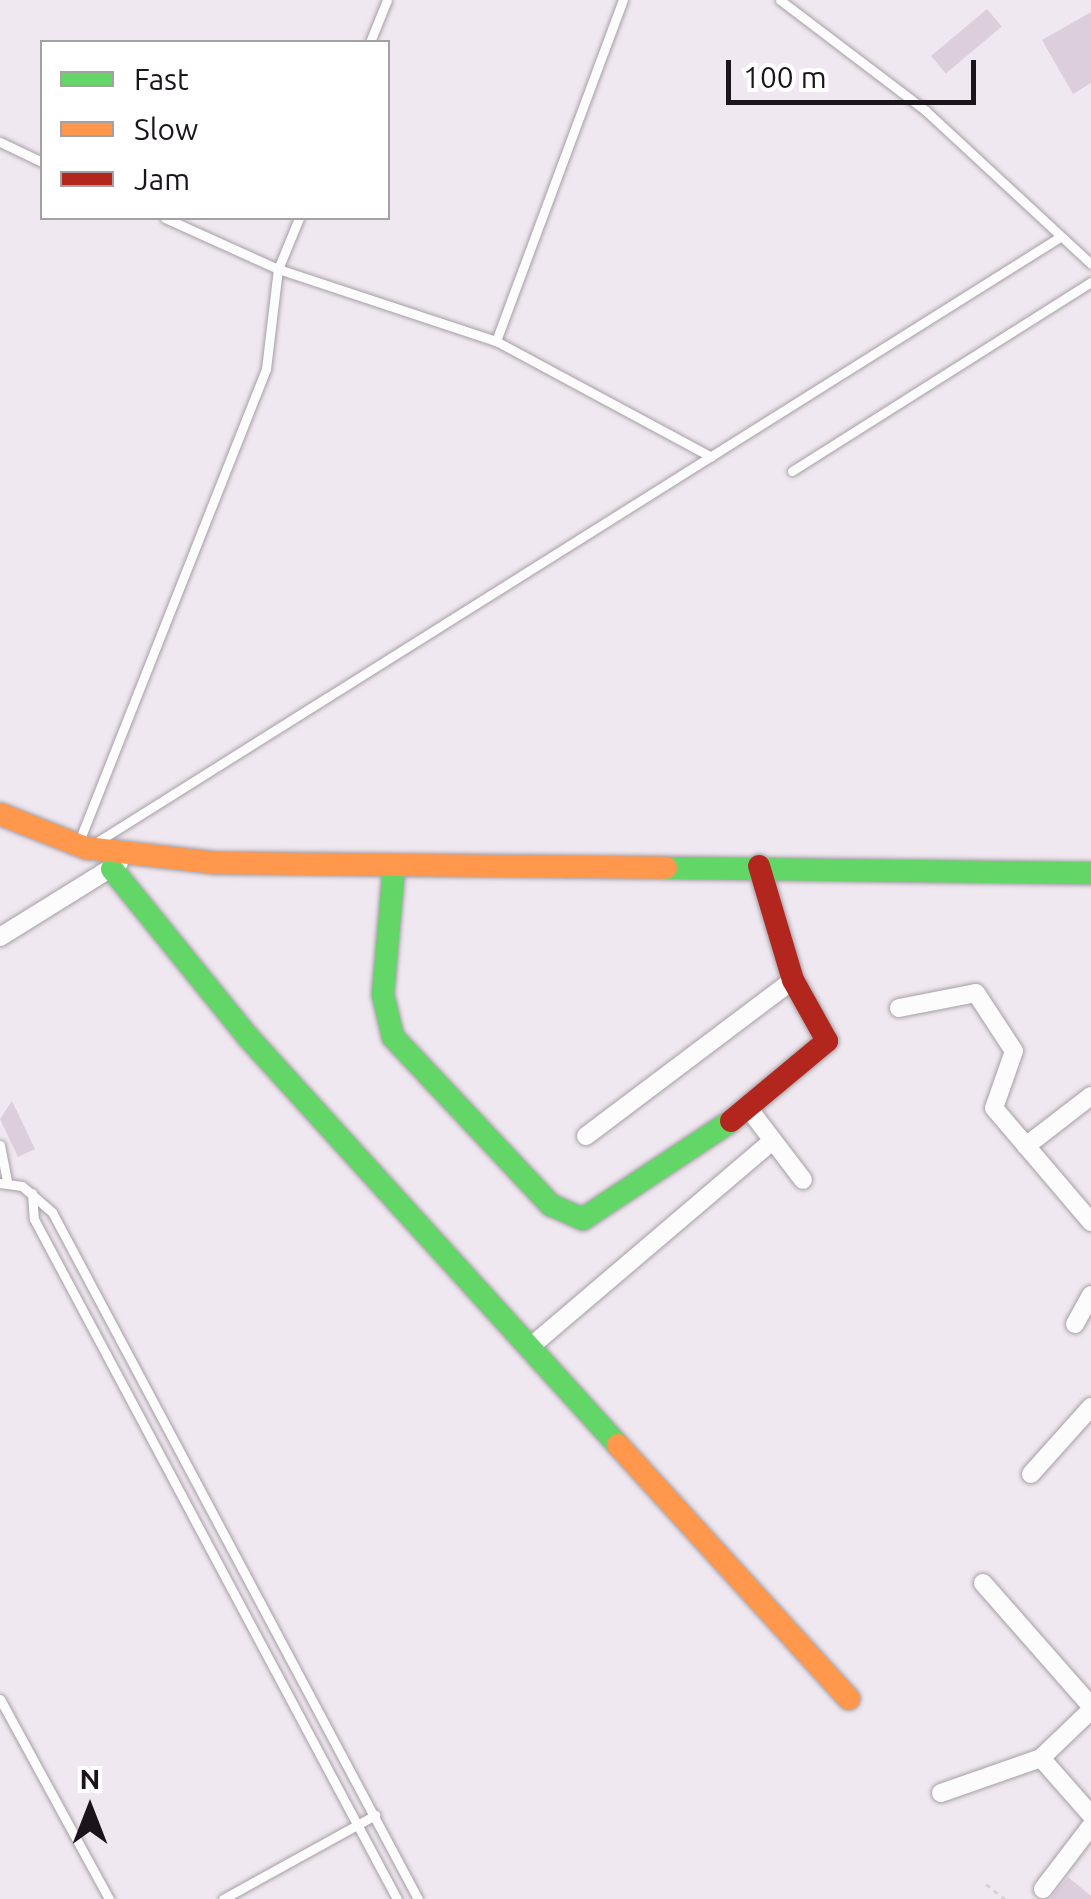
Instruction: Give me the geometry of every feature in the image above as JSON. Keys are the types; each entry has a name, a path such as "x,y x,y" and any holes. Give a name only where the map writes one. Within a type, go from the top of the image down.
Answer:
{"street":[{"path":"0,814 120,863 394,868 759,866 1091,873"},
{"path":"0,937 120,863"},
{"path":"120,863 221,1006 848,1699"},
{"path":"394,868 383,995 393,1038 568,1218 599,1215 750,1109 826,1041 794,980 759,866"},
{"path":"586,1136 794,980"},
{"path":"900,1008 976,993 1015,1061 992,1103 1091,1222"},
{"path":"1026,1146 1091,1096"},
{"path":"750,1109 803,1180"},
{"path":"529,1348 771,1142"},
{"path":"1076,1324 1091,1295"},
{"path":"1032,1474 1091,1407"},
{"path":"941,1794 1041,1758 1091,1708 983,1584"},
{"path":"1041,1758 1091,1815"},
{"path":"1043,1888 1091,1826"}],"lane":[{"path":"371,40 386,0"},
{"path":"496,341 623,0"},
{"path":"780,0 926,111 1091,264"},
{"path":"0,142 40,161"},
{"path":"169,220 278,269 496,341 710,458"},
{"path":"82,847 266,370 278,269 298,220"},
{"path":"82,847 1060,236"},
{"path":"792,471 1091,282"},
{"path":"0,1145 3,1182 32,1193 52,1212 418,1899"},
{"path":"32,1193 34,1219 397,1899"},
{"path":"0,1699 109,1899"},
{"path":"223,1899 375,1815"}],"path":[{"path":"986,1884 1004,1899"}],"building":[{"path":"987,9 1002,27 946,74 931,56"},
{"path":"1091,12 1091,83 1073,94 1042,40"},
{"path":"12,1101 35,1149 18,1157 0,1119"},
{"path":"1068,1877 1091,1896 1091,1899 1050,1899"}],"traffic: fast":[{"path":"394,868 383,995 393,1037 551,1205 583,1219 731,1121"},
{"path":"666,868 1091,873"},
{"path":"112,869 248,1037 618,1445"}],"traffic: slow":[{"path":"0,814 86,848 215,863 666,868"},
{"path":"618,1445 849,1699"}],"traffic: jam":[{"path":"731,1121 827,1041 793,980 759,866"}]}
